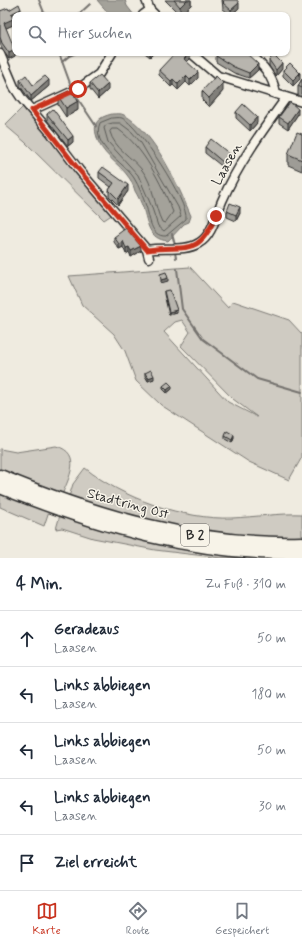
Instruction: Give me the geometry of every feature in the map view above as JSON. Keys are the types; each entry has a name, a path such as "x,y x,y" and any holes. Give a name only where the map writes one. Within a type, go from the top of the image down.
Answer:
{"highway":[{"name":"Stadtring Ost","path":"0,476 97,512 178,533 229,540 302,543"},
{"name":"Stadtring Ost","path":"0,487 73,515 146,536 185,544 223,549 302,553"}],"street":[{"path":"146,0 152,12"},
{"name":"Laasen","path":"0,54 14,87 79,170 148,254 190,246 203,240 210,231 221,202 242,162 286,98"},
{"path":"32,110 83,85 98,74 110,56"},
{"path":"195,56 218,76 302,102"},
{"path":"251,56 265,68 274,80 276,94"}],"shaded area":[{"path":"24,106 73,169 113,214 104,220 25,142 5,125"},
{"path":"190,267 228,308 233,301 289,320 302,334 302,457 289,480 249,462 161,405 136,381 125,351 114,334 82,305 69,276","holes":["182,320 190,332 181,346 233,399 257,417 228,402 164,332 175,322"]},
{"path":"56,446 64,449 72,460 70,474 61,497 0,472 0,449 16,452"},
{"path":"85,468 100,479 135,498 174,511 213,518 302,514 302,538 260,538 173,529 68,500 73,484"},
{"path":"0,491 49,511 44,526 0,507"},
{"path":"60,515 93,527 168,546 264,558 221,558 155,550 93,538 62,528 56,529"}],"water":[{"path":"97,0 125,0 132,12 107,12"},
{"path":"112,114 124,115 145,133 164,160 186,203 191,216 189,222 184,224 168,241 161,240 153,234 130,179 101,148 95,130 96,126 98,120"}],"building":[{"path":"174,0 187,0 180,7"},
{"path":"222,0 237,0 239,3 231,10 223,3 224,2"},
{"path":"19,4 21,9 12,12 12,19 4,23 12,43 12,52 9,53 0,37 0,11 8,8 9,10"},
{"path":"172,56 187,56 184,59 198,72 190,80 186,76 178,84 173,79 171,81 159,70"},
{"path":"216,56 249,56 258,64 249,73 234,67"},
{"path":"275,56 282,63 276,70 269,60"},
{"path":"290,63 300,73 293,80 283,70"},
{"path":"26,75 33,85 45,76 49,80 31,96 20,80"},
{"path":"100,75 108,84 98,93 90,83"},
{"path":"216,76 223,83 209,98 202,91"},
{"path":"302,79 302,88 298,86"},
{"path":"71,90 78,101 66,108 58,96"},
{"path":"290,102 298,109 288,123 279,117"},
{"path":"243,104 257,117 250,125 236,112"},
{"path":"53,109 73,136 68,140 47,114"},
{"path":"297,132 302,134 302,160 288,154"},
{"path":"211,139 231,155 224,163 205,147"},
{"path":"103,167 128,185 118,199 109,190 114,183 99,172"},
{"path":"230,203 240,207 236,215 227,211"},
{"path":"126,228 141,246 131,251 129,247 126,248 123,241 119,244 114,237"},
{"path":"166,272 168,278 161,280 160,274"},
{"path":"170,290 177,310 169,312 164,291"},
{"path":"151,370 154,376 148,378 145,373"},
{"path":"168,382 172,386 167,390 163,386"},
{"path":"227,431 234,435 232,440 225,436"}],"waterway":[{"path":"39,0 44,12"},
{"path":"81,12 90,4"},
{"path":"60,56 71,86"},
{"path":"62,62 69,56"},
{"path":"76,96 96,126"},
{"path":"172,234 175,245"},
{"path":"175,252 176,258"},
{"path":"177,269 182,309 203,339 257,379 302,392"}],"route":[{"path":"78,89 32,110 79,170 147,250 182,248 198,244 210,231 216,216"}]}
